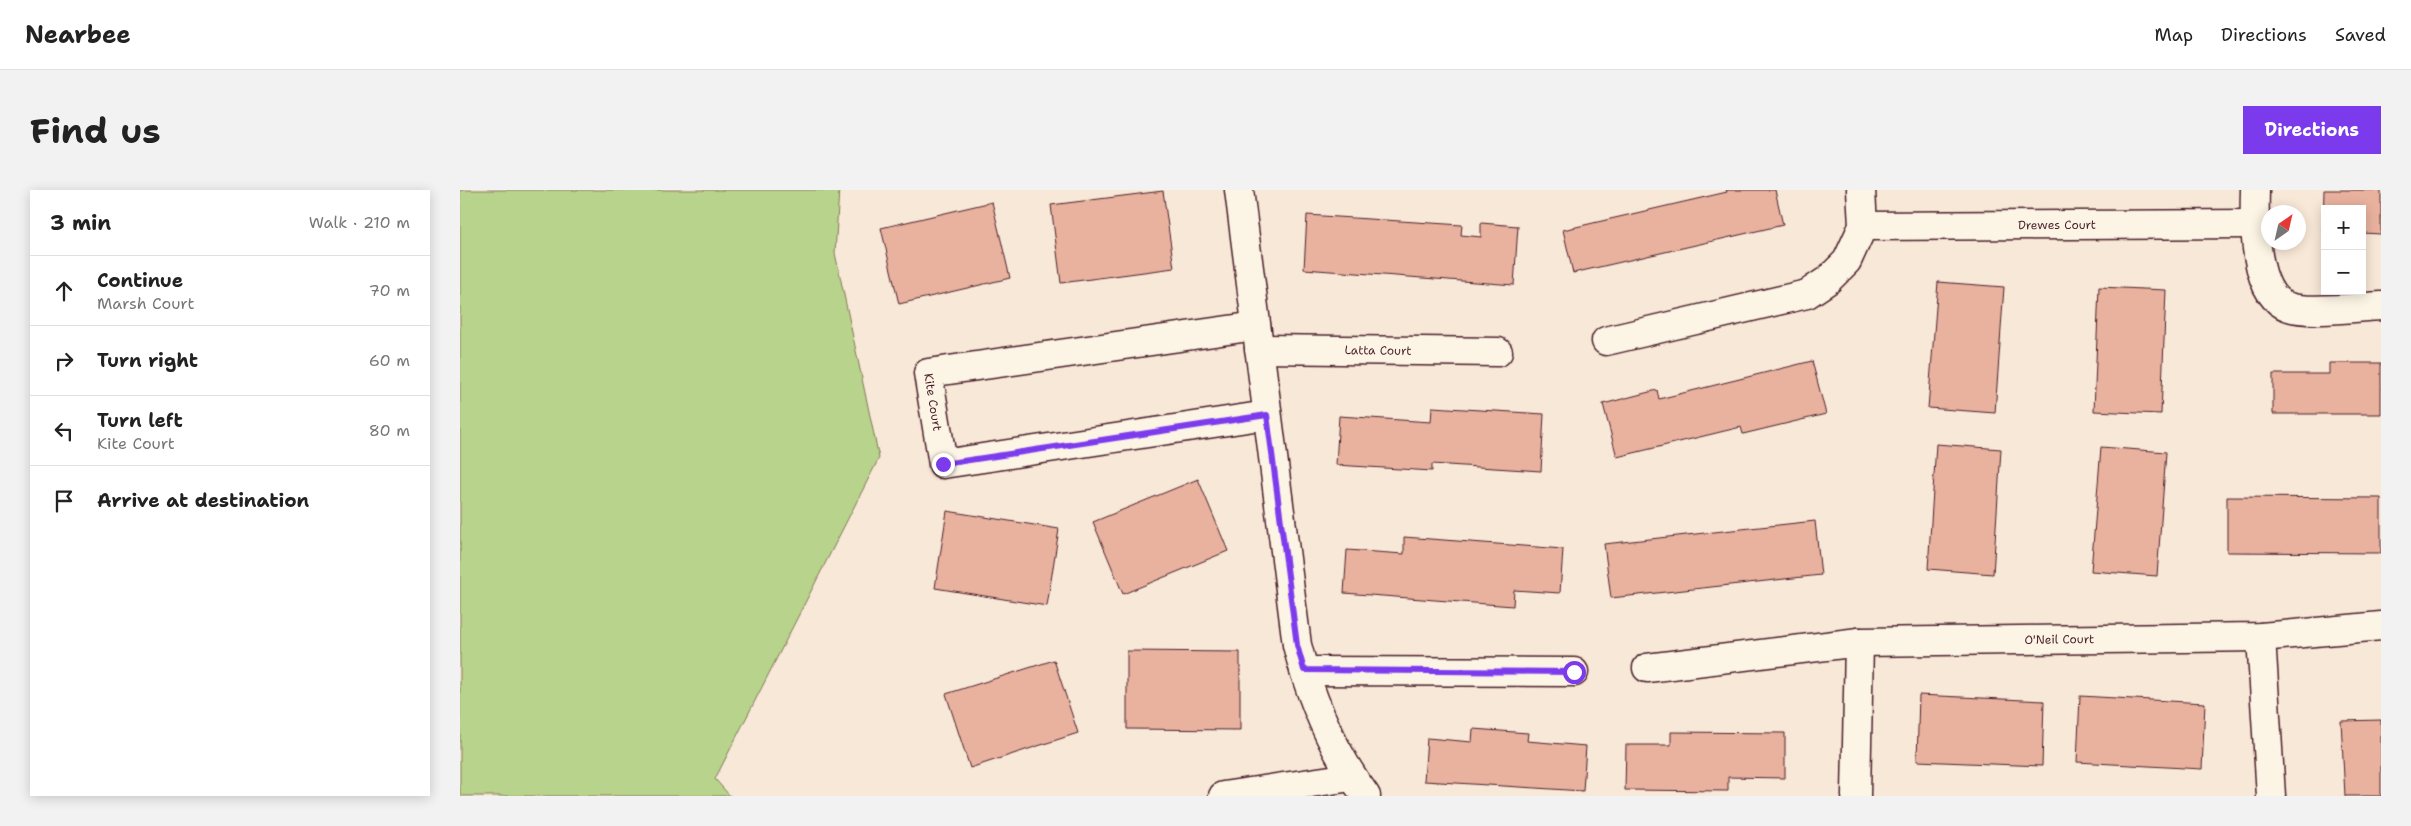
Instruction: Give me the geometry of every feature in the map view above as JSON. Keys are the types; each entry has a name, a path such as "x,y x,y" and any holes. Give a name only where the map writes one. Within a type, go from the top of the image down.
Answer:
{"street":[{"path":"1223,796 1358,786 1318,713 1297,645 1239,190"},
{"path":"1606,341 1807,294 1828,280 1847,261 1863,226 1862,190"},
{"path":"2255,190 2254,224 2265,284 2275,299 2289,307 2305,309 2381,306"},
{"name":"Drewes Court","path":"1863,226 2254,224"},
{"name":"Latta Court","path":"1257,338 1498,352"},
{"name":"Kite Court","path":"1257,338 928,373 943,464 1267,415"},
{"name":"O'Neil Court","path":"1647,668 1858,642 2260,637 2381,626"},
{"path":"2260,637 2271,796"},
{"path":"1856,796 1858,642"},
{"path":"1304,670 1574,672"}],"green space":[{"path":"460,190 839,190 835,253 879,458 715,779 730,796 460,796"}],"building":[{"path":"1726,190 1775,190 1783,225 1573,273 1563,230 1727,192"},
{"path":"2324,190 2381,190 2381,234 2366,233 2366,205 2324,205"},
{"path":"1163,191 1174,268 1061,283 1051,205"},
{"path":"992,202 1010,278 899,304 881,228"},
{"path":"1307,215 1462,225 1461,235 1481,237 1481,223 1518,226 1514,285 1304,269"},
{"path":"1938,282 2004,287 1995,413 1928,408"},
{"path":"2099,287 2166,290 2161,414 2094,411"},
{"path":"1812,361 1826,414 1743,434 1741,427 1617,457 1603,404 1657,390 1659,399"},
{"path":"2329,363 2381,363 2381,414 2273,414 2273,374 2329,374"},
{"path":"1432,407 1544,414 1541,471 1432,464 1432,471 1336,465 1339,416 1431,422"},
{"path":"1936,444 2001,449 1993,574 1928,569"},
{"path":"2101,447 2166,452 2157,576 2091,571"},
{"path":"1198,479 1228,551 1123,594 1093,522"},
{"path":"2227,497 2381,498 2381,553 2227,552"},
{"path":"947,511 1059,529 1047,606 935,588"},
{"path":"1815,521 1821,575 1611,598 1604,544"},
{"path":"1404,537 1563,549 1560,593 1514,590 1513,606 1344,593 1347,550 1404,554"},
{"path":"1127,651 1240,652 1240,730 1127,729"},
{"path":"1054,660 1078,733 970,768 946,694"},
{"path":"1919,695 2044,701 2042,766 1917,761"},
{"path":"2080,696 2205,703 2202,769 2077,762"},
{"path":"2381,720 2381,796 2345,796 2341,721"},
{"path":"1473,729 1528,733 1527,741 1586,746 1583,791 1424,781 1427,738 1472,742"},
{"path":"1671,732 1785,733 1785,778 1728,777 1728,791 1625,790 1626,745 1671,745"}],"route":[{"path":"943,464 1267,415 1297,645 1304,670 1574,672"}]}
